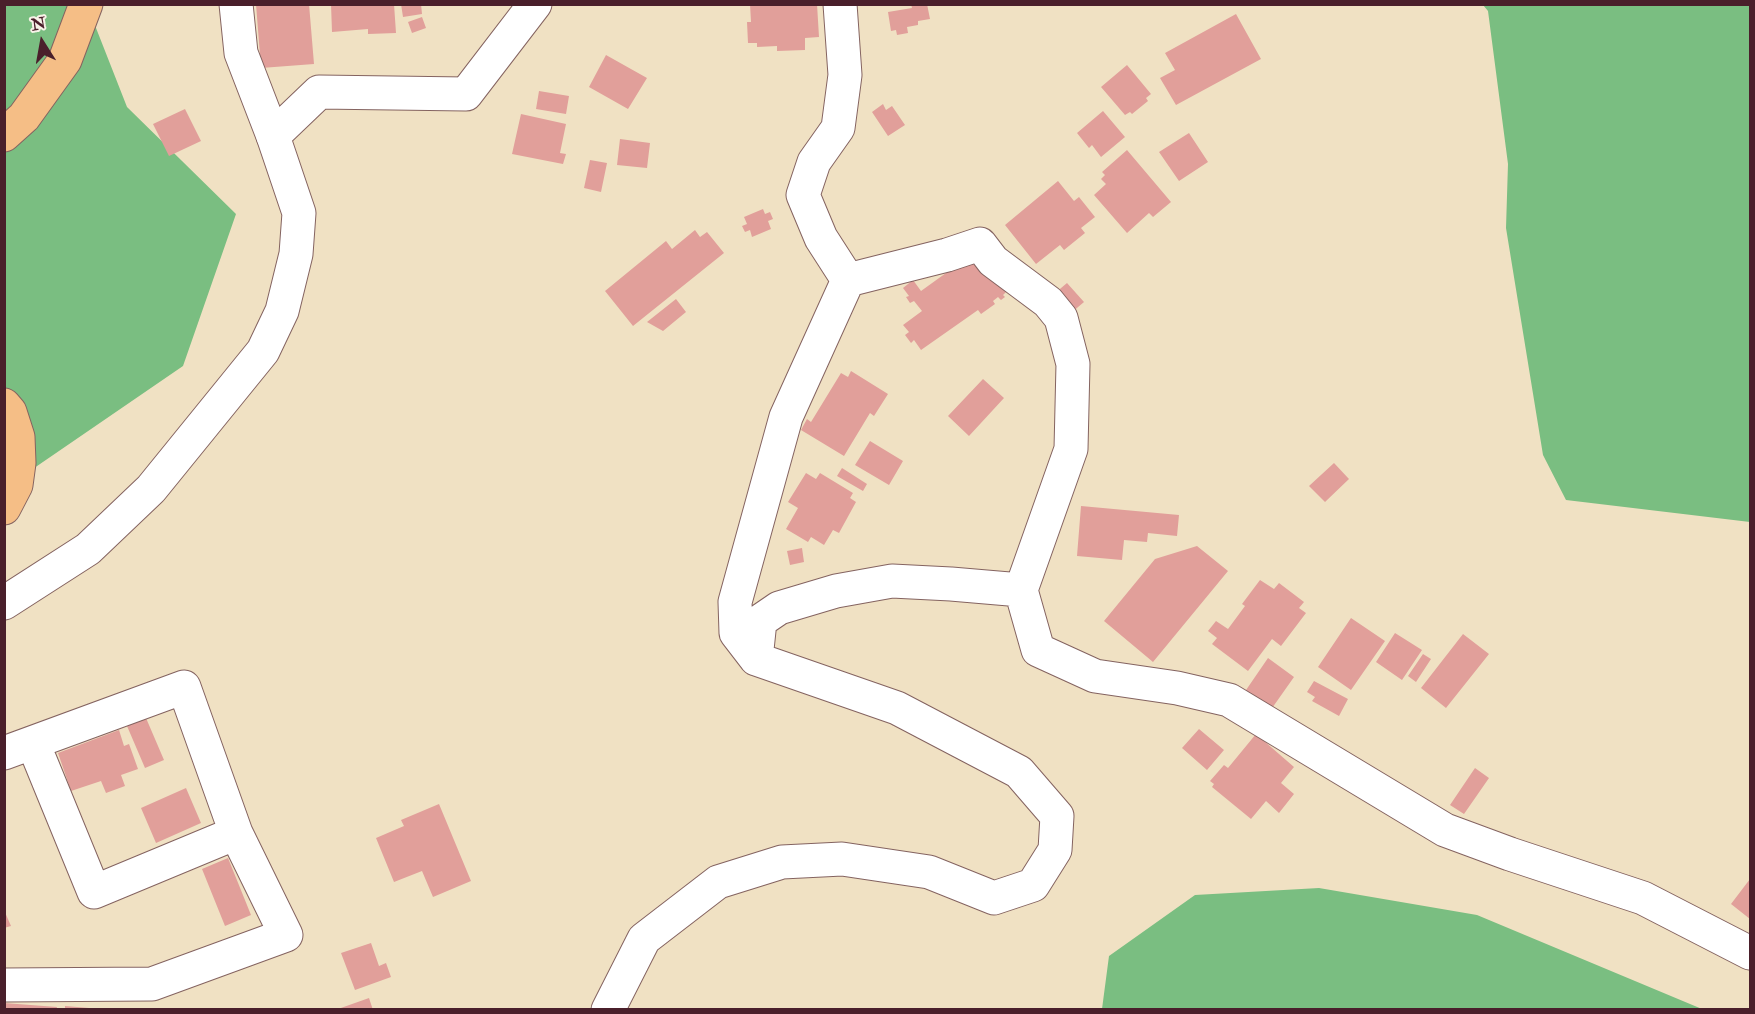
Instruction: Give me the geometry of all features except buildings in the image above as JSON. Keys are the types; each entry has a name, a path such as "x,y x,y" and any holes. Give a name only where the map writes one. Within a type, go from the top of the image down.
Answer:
{"highway":[{"path":"4,135 24,117 65,60 86,4"},
{"path":"4,405 18,437 19,463 16,485 4,508"}],"street":[{"path":"4,603 88,549 151,489 262,351 282,311 296,254 299,213 241,53 236,4"},
{"path":"273,136 319,92 466,94 535,4"},
{"path":"840,4 845,75 838,128 814,162 803,195 821,238 848,280"},
{"path":"848,280 947,255 980,244 993,261 1048,302 1060,318 1072,364 1071,449 1021,590 1038,650 1095,676 1177,688 1229,700 1445,830 1509,854 1643,897 1750,953"},
{"path":"608,1010 644,939 718,882 782,861 842,859 929,872 994,898 1033,885 1055,850 1057,816 1019,772 897,708 756,659 736,633 735,602 786,417 848,280"},
{"path":"756,659 760,621 779,608 836,591 892,581 1021,590"},
{"path":"4,985 152,997 286,935 236,833 184,687 19,748 94,892 236,833"}],"green space":[{"path":"5,5 87,5 127,107 236,214 183,366 5,488"},
{"path":"1483,5 1750,5 1750,522 1566,500 1543,455 1506,228 1508,164 1488,11"},
{"path":"1319,888 1477,915 1702,1009 1102,1009 1109,956 1195,895"}]}
